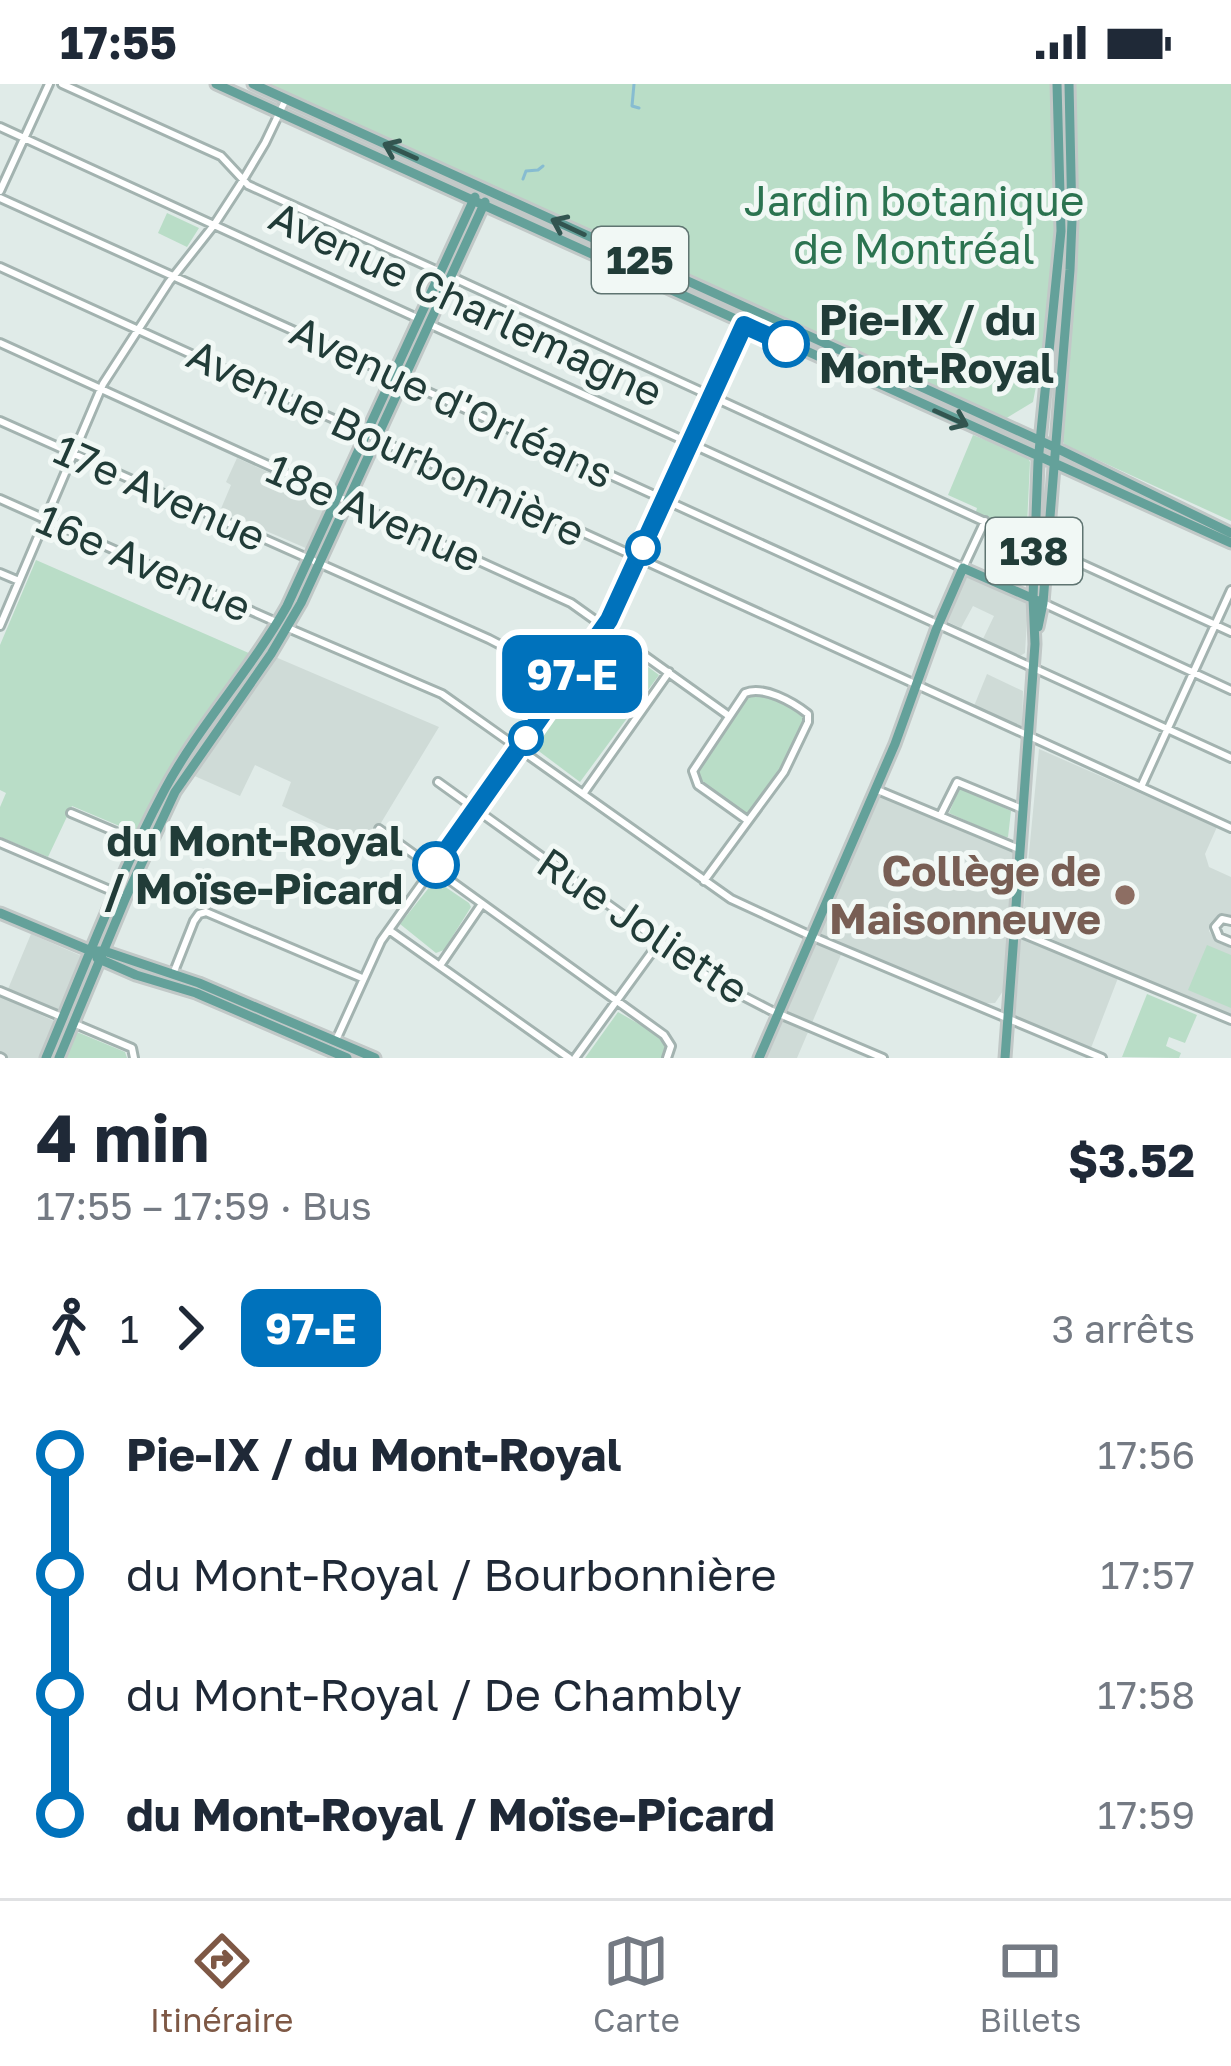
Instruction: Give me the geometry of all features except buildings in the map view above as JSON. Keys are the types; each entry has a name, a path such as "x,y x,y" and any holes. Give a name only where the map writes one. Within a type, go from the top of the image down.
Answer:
{"main road":[{"name":"125","path":"216,84 1052,464"},
{"name":"125","path":"253,84 1054,447"},
{"name":"138","path":"1038,600 1034,535 1038,458 1061,231 1057,84"},
{"name":"138","path":"1005,1058 1034,644 1047,548 1071,253 1069,84"},
{"path":"46,1058 68,1020 145,843 283,625 315,562 484,189"},
{"path":"1054,447 1231,533"},
{"path":"1052,464 1231,543"},
{"path":"759,1058 875,789 963,568"},
{"name":"Avenue Charlemagne","path":"963,568 1038,600"},
{"path":"0,913 171,980 347,1058"},
{"path":"58,1058 68,1020"},
{"path":"332,1050 375,1058"}],"street":[{"path":"0,194 50,84"},
{"path":"62,84 221,156 242,181 985,521 1010,532 1034,535"},
{"path":"0,626 101,388 173,276 214,225 286,99"},
{"name":"Avenue Charlemagne","path":"0,127 963,568"},
{"name":"Avenue d'Orléans","path":"0,194 1231,758"},
{"name":"Avenue Bourbonnière","path":"0,267 1231,828"},
{"path":"332,1050 362,978 389,930 605,626 750,310"},
{"name":"18e Avenue","path":"0,343 571,603 729,716"},
{"name":"17e Avenue","path":"0,421 489,639 564,687"},
{"name":"16e Avenue","path":"0,499 442,694 730,898 1102,1058"},
{"path":"963,568 985,521"},
{"path":"1047,548 1231,632"},
{"path":"0,573 19,581"},
{"path":"1141,787 1231,590"},
{"name":"Avenue Charlemagne","path":"1038,600 1231,690"},
{"path":"583,794 669,672"},
{"path":"704,881 794,756 808,722 808,714 798,706 751,689 692,771 698,785 747,820"},
{"name":"Rue Joliette","path":"438,782 716,982 883,1058"},
{"path":"940,816 954,784 960,782 1022,809"},
{"path":"875,789 1019,849"},
{"path":"71,812 145,843"},
{"path":"379,829 664,1034 670,1046 668,1058"},
{"path":"0,843 121,895"},
{"path":"441,964 482,904"},
{"path":"171,980 194,921 206,912 362,978"},
{"path":"1231,921 1222,919 1215,927 1220,937 1231,942"},
{"path":"389,930 572,1058 661,941"},
{"path":"1014,930 1231,1021"},
{"path":"0,991 132,1048 134,1058"}],"shaded area":[{"path":"237,458 330,501 308,549 220,511"},
{"path":"966,572 1028,603 1025,653 1020,656 983,639 994,616 973,606 961,628 946,621"},
{"path":"273,656 439,727 367,846 282,806 291,782 255,765 240,796 190,774"},
{"path":"987,674 1023,691 1022,729 974,706"},
{"name":"Collège de Maisonneuve","path":"1039,749 1217,827 1205,854 1209,867 1231,877 1231,915 1216,917 1209,931 1216,942 1231,948 1231,1017 1022,926"},
{"path":"877,794 1019,849 1009,982 995,1003 969,1004 843,950 797,1058 759,1058"},
{"path":"31,934 86,958 63,1012 8,989"},
{"path":"1021,936 1118,978 1091,1048 1015,1020"},
{"path":"0,996 54,1021 40,1058 0,1058"}],"green space":[{"name":"Jardin botanique de Montréal","path":"264,84 1050,84 1055,236 1050,313 1033,402 1005,419"},
{"path":"1073,84 1231,84 1231,521 1062,440 1076,223"},
{"path":"167,213 199,228 187,247 158,233"},
{"path":"973,435 1027,456 1027,525 1023,529 975,515 977,508 948,495"},
{"path":"36,560 251,654 177,758 136,833 72,806 48,857 0,837 0,807 6,793 0,790 0,645"},
{"path":"609,638 659,675 580,782 532,746"},
{"path":"760,690 808,714 794,756 747,820 694,779 696,765 745,693"},
{"path":"963,788 1011,811 1008,837 949,813"},
{"path":"435,880 471,907 444,950 436,953 400,924"},
{"path":"1207,945 1231,955 1231,1008 1188,990"},
{"path":"1147,994 1197,1015 1185,1043 1169,1037 1166,1046 1181,1053 1179,1058 1122,1057"},
{"path":"618,1012 660,1036 666,1049 663,1058 585,1058"},
{"path":"77,1032 125,1052 127,1058 65,1058"}],"waterway":[{"path":"634,84 632,106 639,108"},
{"path":"523,179 526,171 543,166"}],"bus line":[{"name":"97-E","path":"436,865 609,620 744,325 786,344"}],"place":[{"name":"Pie-IX / du Mont-Royal","path":"786,344"},
{"name":"du Mont-Royal / Moïse-Picard","path":"436,865"},
{"name":"Collège de Maisonneuve","path":"1125,895"}]}
